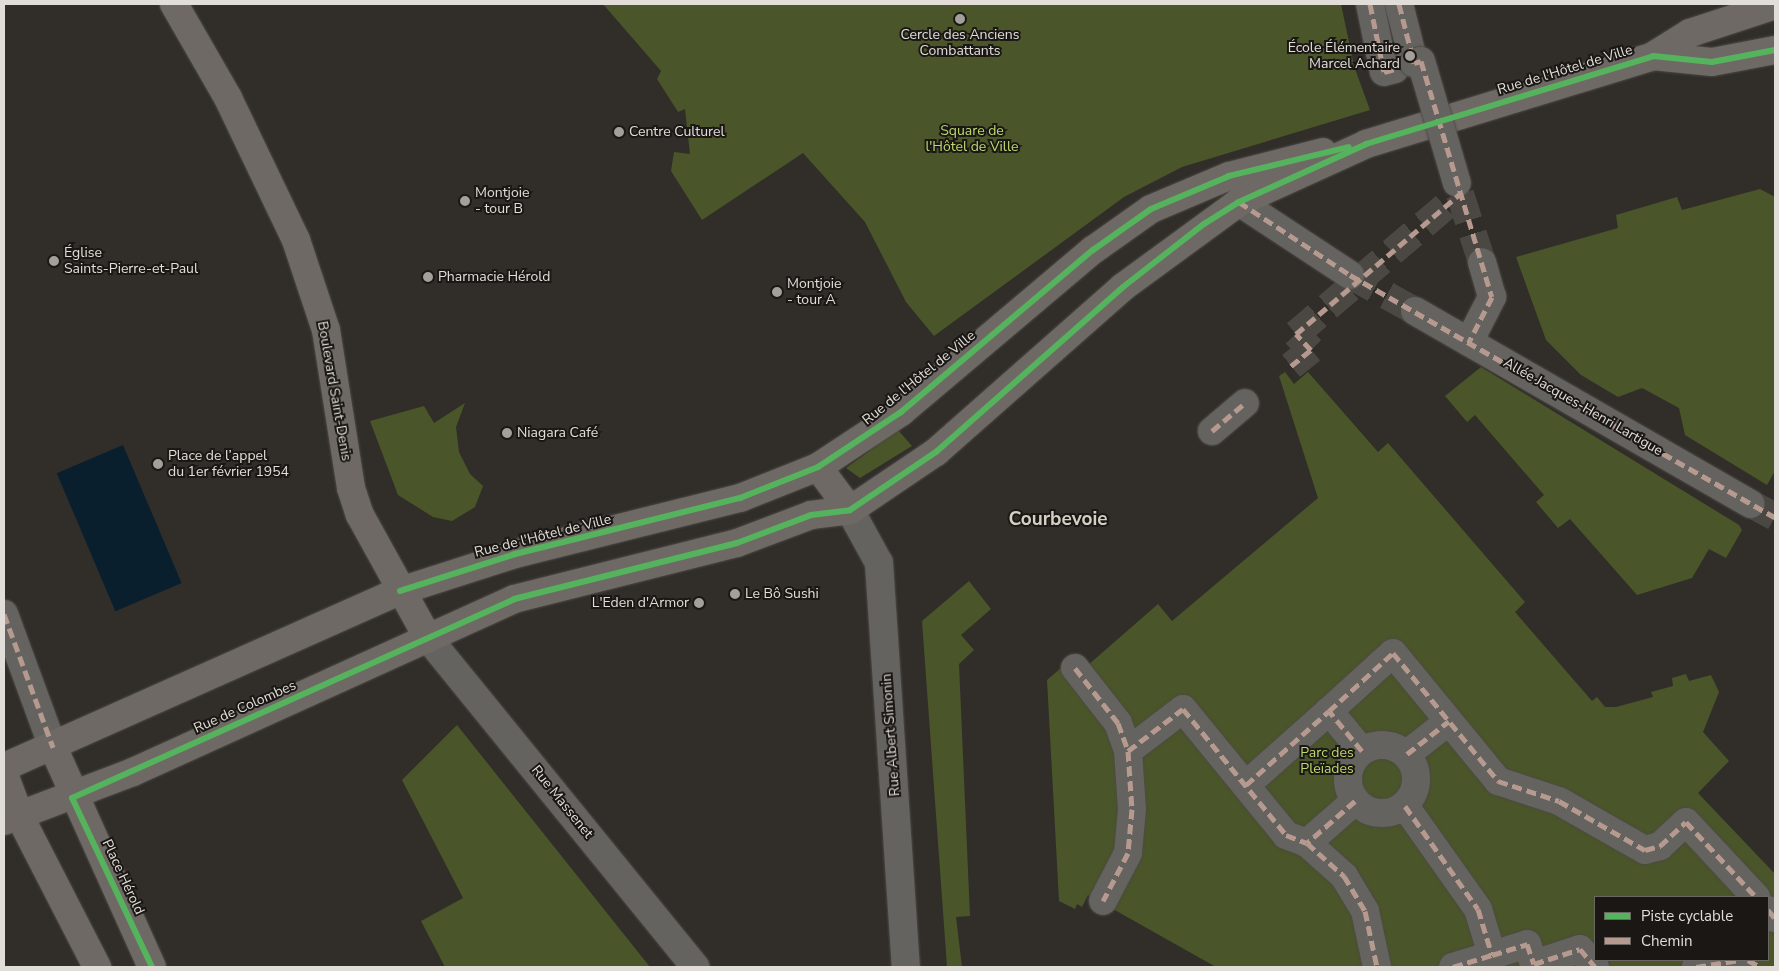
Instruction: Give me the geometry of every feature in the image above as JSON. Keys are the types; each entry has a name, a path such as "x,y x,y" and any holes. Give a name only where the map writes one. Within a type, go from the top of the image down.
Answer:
{"main road":[{"name":"Boulevard Saint-Denis","path":"174,4 228,98 296,240 326,330 351,488 400,591 428,638"},
{"name":"Rue de l'Hôtel de Ville","path":"400,591 514,554 740,498 818,467 901,412 1093,250 1151,209 1266,165 1366,144 1652,56 1690,33 1775,5"},
{"name":"Rue de l'Hôtel de Ville","path":"1652,56 1712,62 1775,50"},
{"name":"Rue de l'Hôtel de Ville","path":"428,638 553,587 736,543 822,512 850,510 936,452 1123,287 1239,202 1366,144"},
{"path":"818,467 850,510"},
{"path":"4,767 53,748 400,591"},
{"name":"Rue de Colombes","path":"12,819 72,798 428,638"},
{"name":"Place Hérold","path":"53,748 72,798 152,967"},
{"path":"4,774 12,819 98,967"}],"street":[{"path":"1370,4 1384,72 1421,61 1459,189"},
{"path":"1399,4 1404,66"},
{"path":"1239,202 1350,275"},
{"path":"1469,342 1492,297 1482,262"},
{"name":"Allée Jacques-Henri Lartigue","path":"1415,311 1751,504"},
{"path":"1212,431 1246,403"},
{"name":"Rue Albert Simonin","path":"850,510 880,563 906,967"},
{"path":"4,614 53,748"},
{"name":"Rue Massenet","path":"428,638 695,967"},
{"path":"1246,785 1393,653 1498,781 1558,801 1639,847 1660,846 1686,822 1755,896"},
{"path":"1076,668 1118,723 1128,751 1132,808 1128,854 1103,901"},
{"path":"1128,751 1183,709 1286,835 1307,843 1344,876 1364,912 1377,967"},
{"path":"1329,711 1362,751"},
{"path":"1407,754 1449,721"},
{"path":"1380,744 1407,754 1417,782 1405,806 1378,814 1355,801 1348,786 1349,769 1362,751 1380,744"},
{"path":"1307,843 1355,801"},
{"path":"1405,806 1478,909 1492,955"},
{"path":"1453,967 1527,944 1534,964 1580,949 1595,967"},
{"path":"1696,967 1733,961"}],"green space":[{"name":"Square de l'Hôtel de Ville","path":"603,4 1341,4 1354,66 1370,110 1182,167 1124,197 934,336 906,302 865,222 803,153 702,220 671,171 674,152 690,154 685,109 678,112 657,79 661,71"},
{"path":"1760,189 1775,197 1775,471 1767,485 1685,435 1679,408 1642,388 1618,397 1581,375 1546,340 1516,257 1618,228 1616,215 1677,197 1682,210"},
{"path":"1481,367 1739,525 1742,530 1726,558 1709,549 1692,578 1637,595 1570,519 1558,528 1536,502 1544,495 1475,415 1467,422 1445,396"},
{"name":"Parc des Pleïades","path":"1285,372 1294,384 1308,372 1378,452 1388,443 1525,602 1515,612 1592,701 1597,697 1605,707 1616,707 1653,697 1651,692 1673,686 1672,678 1686,674 1689,681 1711,675 1719,692 1703,732 1729,761 1698,793 1775,874 1775,967 1216,967 1088,895 1082,907 1077,904 1075,909 1059,901 1047,680 1062,667 1072,679 1158,604 1172,621 1318,498 1279,376"},
{"path":"465,403 456,427 459,452 470,474 483,486 475,507 452,521 433,517 398,495 370,421 424,406 434,423"},
{"path":"898,430 912,446 860,478 846,468"},
{"path":"969,581 991,609 961,635 974,650 959,664 970,916 956,917 962,967 947,967 922,621"},
{"path":"457,725 650,967 445,967 421,921 463,898 402,780"}],"water":[{"path":"123,445 182,583 115,611 57,473"}],"tunnel":[{"path":"1291,366 1311,350 1296,334 1460,194 1482,262"},
{"path":"1350,275 1415,311"},
{"path":"1751,504 1775,517"}],"marked path":[{"path":"1370,4 1384,72 1395,69"},
{"path":"1399,4 1414,63 1421,61 1492,297 1469,342"},
{"path":"1291,366 1311,350 1296,334 1460,194"},
{"path":"1239,202 1350,275 1775,517"},
{"path":"1212,431 1245,403"},
{"path":"4,614 53,747"},
{"path":"1362,751 1329,711 1393,653 1498,781 1559,801 1645,850 1660,846 1686,822 1755,896"},
{"path":"1075,668 1118,723 1128,751 1132,809 1128,853 1103,901"},
{"path":"1128,751 1183,709 1286,835 1307,843"},
{"path":"1246,785 1329,711"},
{"path":"1407,754 1449,721"},
{"path":"1355,801 1307,843 1344,876 1365,911 1377,967"},
{"path":"1405,806 1478,909 1492,955 1527,944 1534,964 1580,949 1595,967"},
{"path":"1769,911 1775,918"},
{"path":"1453,967 1492,955"},
{"path":"1696,967 1733,961"},
{"path":"1750,961 1760,967"}],"cycle path":[{"path":"152,967 72,798 514,599 737,543 811,515 850,510 936,452 1123,287 1204,224 1239,202 1366,144 1653,56 1712,62 1775,50"},
{"path":"400,591 515,554 740,498 818,467 901,412 1093,250 1151,209 1229,176 1349,147"}],"place":[{"name":"Cercle des Anciens Combattants","path":"960,19"},
{"name":"École Élémentaire Marcel Achard","path":"1410,56"},
{"name":"Centre Culturel","path":"619,132"},
{"name":"Montjoie - tour B","path":"465,201"},
{"name":"Église Saints-Pierre-et-Paul","path":"54,261"},
{"name":"Pharmacie Hérold","path":"428,277"},
{"name":"Montjoie - tour A","path":"777,292"},
{"name":"Niagara Café","path":"507,433"},
{"name":"Place de l’appel du 1er février 1954","path":"158,464"},
{"name":"Le Bô Sushi","path":"735,594"},
{"name":"L'Eden d'Armor","path":"699,603"}],"district":[{"name":"Courbevoie","path":"1058,520"}]}
